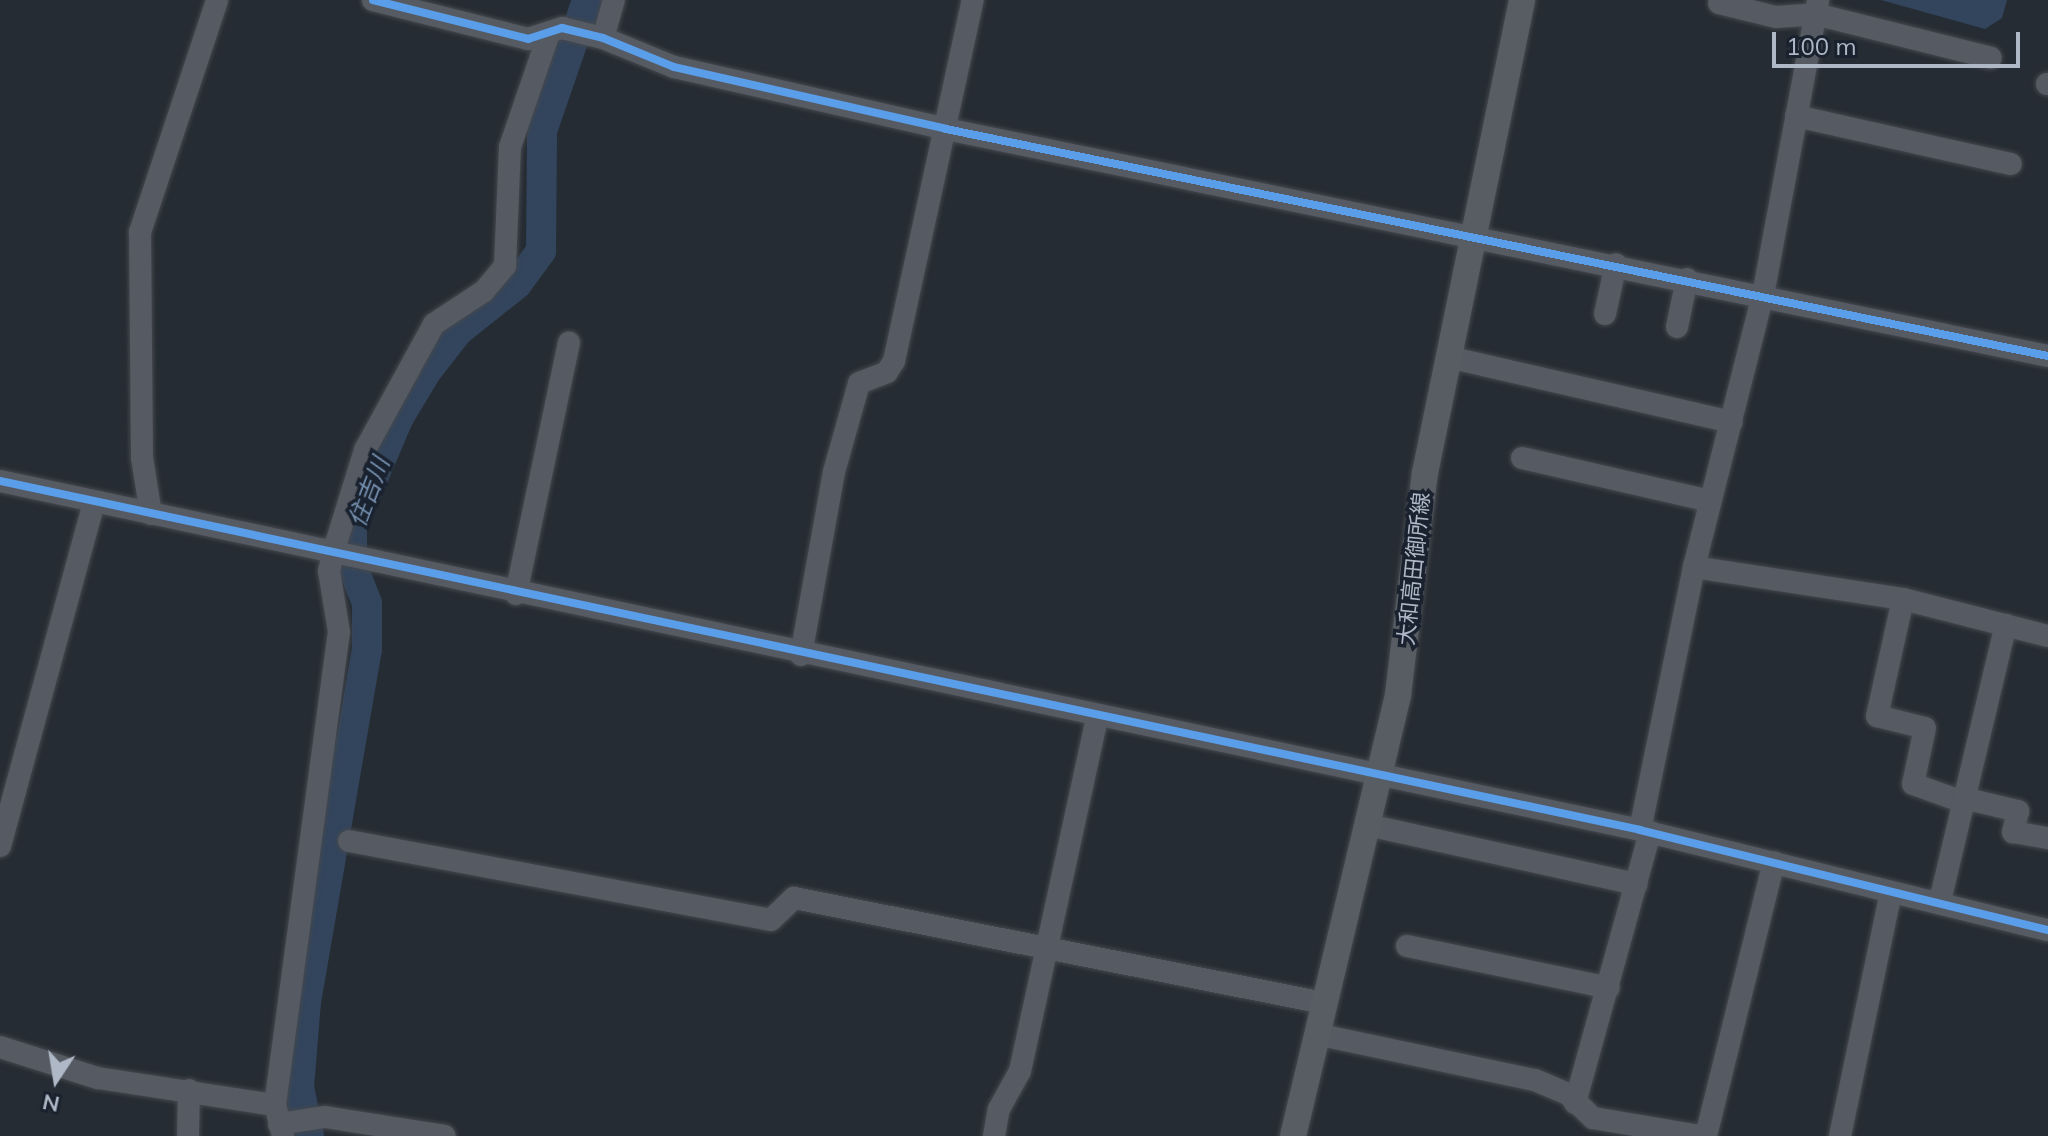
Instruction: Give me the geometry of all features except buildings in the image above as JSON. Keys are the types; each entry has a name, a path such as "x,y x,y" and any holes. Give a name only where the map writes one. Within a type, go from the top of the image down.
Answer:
{"main road":[{"name":"大和高田御所線","path":"1293,1136 1381,774 1404,655 1425,473 1522,0"}],"street":[{"path":"151,514 142,458 140,232 217,0"},
{"path":"373,0 528,39 562,28 603,38 674,67 946,129 1474,234 2048,356"},
{"path":"603,38 614,0"},
{"path":"801,655 834,472 859,383 887,372 894,361 973,0"},
{"path":"1719,3 1776,17 1816,7 1991,58"},
{"path":"1575,1103 1637,884 1694,567 1763,295 1816,7"},
{"path":"279,1122 336,668 339,632 329,571 333,553 365,450 434,324 484,291 505,266 510,147 549,33"},
{"path":"1796,116 2011,164"},
{"path":"1605,314 1616,264"},
{"path":"1677,327 1687,279"},
{"path":"516,594 569,343"},
{"path":"1448,357 1732,422"},
{"path":"1522,458 1710,501"},
{"path":"0,481 801,655 1645,831 2048,930"},
{"path":"0,846 94,503"},
{"path":"1694,567 1903,599 2048,636"},
{"path":"1903,599 1877,716 1925,728 1913,784 1963,800 2018,811 2013,832 2048,838"},
{"path":"1940,901 2006,625"},
{"path":"994,1136 999,1109 1020,1071 1097,717"},
{"path":"1368,825 1637,884"},
{"path":"349,841 771,920 794,898 1324,1003"},
{"path":"1706,1136 1774,862"},
{"path":"1840,1136 1891,892"},
{"path":"1407,946 1609,988"},
{"path":"1316,1034 1535,1080 1568,1094 1593,1118 1621,1131 1699,1136"},
{"path":"0,1047 71,1070"},
{"path":"0,1062 71,1070 189,1090 279,1122 445,1136"},
{"path":"188,1136 189,1090"}],"water":[{"path":"1881,0 2007,0 2002,18 1985,29"}],"waterway":[{"name":"住吉川","path":"309,1136 299,1087 306,1002 367,650 367,603 352,565 352,527 399,417 426,372 458,331 517,284 541,251 542,131 587,0"}],"cycle path":[{"path":"373,0 528,39 562,28 603,38 674,67 946,129 2048,356"},
{"path":"0,481 1640,830 2048,930"}]}
